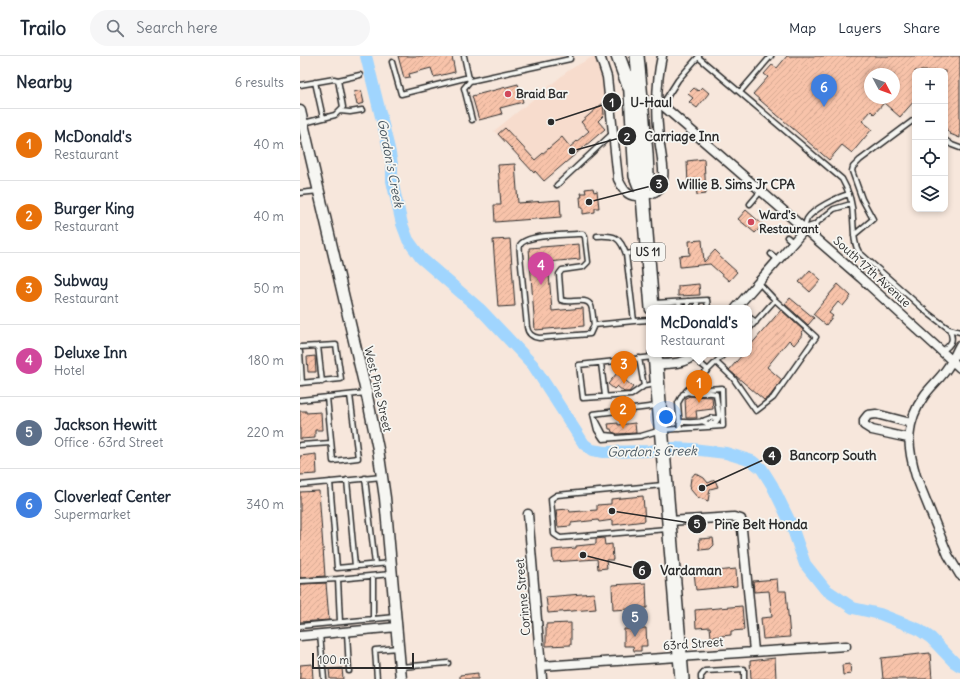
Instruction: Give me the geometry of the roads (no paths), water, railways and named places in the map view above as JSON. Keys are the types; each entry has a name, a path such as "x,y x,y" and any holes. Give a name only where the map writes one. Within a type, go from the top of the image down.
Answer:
{"main road":[{"path":"618,56 635,86"},
{"name":"US 11","path":"628,56 635,86 647,175 643,196 652,305"},
{"name":"US 11","path":"635,86 637,56"},
{"path":"635,86 645,56"},
{"path":"656,358 682,679"}],"street":[{"path":"600,56 607,77 618,179 624,191 632,196 643,196 656,191 662,184 663,172 659,105 659,71 662,56"},
{"name":"South 17th Avenue","path":"659,105 805,229 960,368"},
{"name":"West Pine Street","path":"300,111 306,148 319,191 378,449 391,563 401,679"},
{"path":"739,305 758,282 774,257 790,239 805,229"},
{"path":"960,345 948,368 925,395 918,406 911,422 908,438 912,464 916,476 948,555 960,575"},
{"path":"656,358 681,363 693,357"},
{"path":"908,438 872,430 864,424 864,420 868,415 876,414 911,422"},
{"name":"Corinne Street","path":"528,514 542,679"},
{"path":"669,525 734,516 741,519 754,652"},
{"path":"300,636 347,632 396,622"},
{"name":"63rd Street","path":"541,666 846,646"}],"lane":[{"path":"464,56 469,79 464,88 472,120"},
{"path":"392,62 401,94 570,59 570,56"},
{"path":"659,105 699,56 840,177 849,194 854,235 857,247 862,255 929,314 949,329 960,332"},
{"path":"740,92 771,56"},
{"path":"300,85 334,79 338,80 360,75"},
{"path":"303,123 335,115 343,108 338,80"},
{"path":"316,82 323,118"},
{"path":"340,111 350,112 362,110"},
{"path":"854,235 873,219 862,199 852,171 853,167 860,160 912,121"},
{"path":"557,185 614,132"},
{"path":"948,142 960,148"},
{"path":"300,193 319,191"},
{"path":"750,204 761,191"},
{"path":"805,229 807,219 813,213 835,199 849,194"},
{"path":"805,229 814,225 834,210 851,204"},
{"path":"583,234 585,237 588,262 583,267 562,270 559,274 561,300 565,302 584,300 588,302 591,305 594,325 590,334 539,338 534,338 530,335 527,327 520,246 523,242 533,238 583,234"},
{"path":"597,236 612,235 618,239 624,248 634,321"},
{"path":"626,254 648,251"},
{"path":"716,362 733,378 756,411 773,398 816,337 775,300 758,282"},
{"path":"652,305 671,302 707,300 708,305"},
{"path":"752,326 775,300"},
{"path":"752,319 756,322"},
{"path":"594,325 646,320"},
{"path":"942,352 952,343 952,334 949,329"},
{"path":"300,347 336,345 341,379 301,383 300,352"},
{"path":"318,346 322,382"},
{"path":"696,357 708,370"},
{"path":"680,429 678,403 680,399 721,357"},
{"path":"656,358 639,358 579,365 583,398 630,395 644,386 658,384"},
{"path":"639,358 644,386"},
{"path":"601,363 605,396"},
{"path":"659,406 593,414 597,430 603,439 661,434 680,429 723,426 722,388 693,390 686,393"},
{"path":"679,422 702,422 715,417 718,419 719,416 716,394 712,392 686,393"},
{"path":"300,400 366,393"},
{"path":"327,397 333,461 358,458 350,395"},
{"path":"300,445 331,443"},
{"path":"300,485 382,477"},
{"path":"365,478 375,564"},
{"path":"346,480 355,566"},
{"path":"330,482 337,568 391,563"},
{"path":"666,485 557,495 551,499 554,534 560,538 669,525"},
{"path":"300,581 392,574"},
{"path":"373,576 373,619"},
{"path":"338,579 340,622"},
{"path":"300,626 373,619 396,622"},
{"path":"347,632 349,671"},
{"path":"320,634 324,679"},
{"path":"377,679 375,650 398,648"},
{"path":"400,667 448,663"},
{"path":"702,679 701,676 705,671 744,669 744,679"}],"waterway":[{"name":"Gordon's Creek","path":"366,56 389,149 392,164 392,181 402,224 408,240 421,258 481,310 533,365 584,444 592,450 604,452 649,451 673,448 692,449 726,453 752,461 762,469 772,485 791,524 805,564 825,589 853,608 880,614 918,629 931,638 954,662 960,666"}],"place":[{"name":"Braid Bar","path":"508,94"},
{"name":"Cloverleaf Center","path":"824,107"},
{"name":"U-Haul","path":"551,122"},
{"name":"Carriage Inn","path":"572,151"},
{"name":"Willie B. Sims Jr CPA","path":"589,202"},
{"name":"Ward's Restaurant","path":"751,222"},
{"name":"Deluxe Inn","path":"541,285"},
{"name":"Subway","path":"624,384"},
{"name":"McDonald's","path":"699,403"},
{"name":"Burger King","path":"623,429"},
{"name":"Bancorp South","path":"702,488"},
{"name":"Pine Belt Honda","path":"612,511"},
{"name":"Vardaman","path":"583,555"},
{"name":"Jackson Hewitt","path":"635,637"}]}
